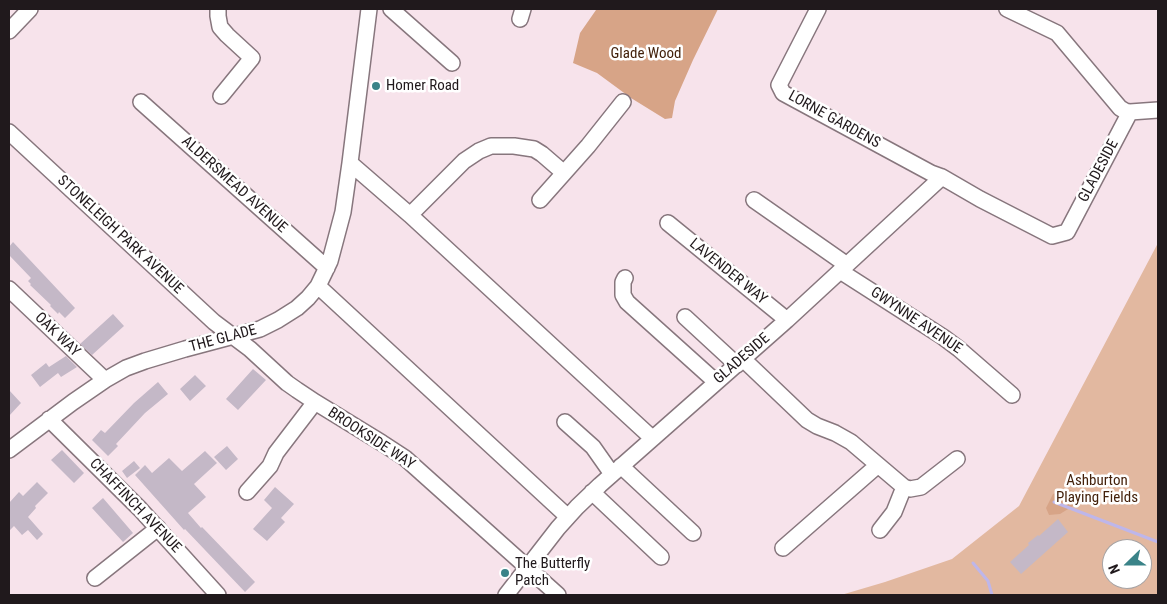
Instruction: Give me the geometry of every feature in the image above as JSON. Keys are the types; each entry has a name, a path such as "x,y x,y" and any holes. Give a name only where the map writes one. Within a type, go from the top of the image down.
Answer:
{"street":[{"path":"9,31 30,9"},
{"path":"218,9 218,21 224,32 252,58 221,96"},
{"name":"THE GLADE","path":"11,444 104,380 136,364 185,349 253,332 283,317 303,303 318,286 327,268 340,228 350,164 369,9"},
{"path":"391,9 452,63"},
{"name":"LORNE GARDENS","path":"818,9 779,85 783,93 931,173 942,177"},
{"path":"1007,9 1057,33 1120,108 1130,112 1158,110"},
{"name":"ALDERSMEAD AVENUE","path":"141,102 327,268"},
{"path":"540,200 588,146 623,102"},
{"name":"GLADESIDE","path":"506,595 568,517 592,492 787,320 942,177 1052,236 1067,232 1130,112"},
{"name":"STONELEIGH PARK AVENUE","path":"9,132 214,322 233,336"},
{"path":"410,215 464,161 491,146 514,146 534,150 542,154 564,173"},
{"path":"350,164 410,215 652,438"},
{"name":"GWYNNE AVENUE","path":"754,200 843,268 959,349 1012,395"},
{"name":"LAVENDER WAY","path":"668,223 787,320"},
{"path":"625,278 622,288 627,302 716,382"},
{"path":"318,286 568,517"},
{"name":"OAK WAY","path":"9,289 104,380"},
{"path":"685,317 807,420 817,426 835,432 851,442 904,486 910,489 921,486 958,459"},
{"name":"BROOKSIDE WAY","path":"233,336 287,383 405,458 558,595"},
{"path":"247,492 270,466 276,453 315,402"},
{"name":"CHAFFINCH AVENUE","path":"49,419 116,484 218,595"},
{"path":"565,422 616,470 693,533"},
{"path":"783,548 878,465"},
{"path":"880,530 894,512 904,486"},
{"path":"592,492 661,557"},
{"path":"96,578 158,528"}],"green space":[{"name":"Glade Wood","path":"594,9 718,9 675,101 672,118 665,119 631,98 597,73 573,63 580,33 596,10"},
{"name":"Ashburton Playing Fields","path":"1158,243 1158,595 841,595 952,559 1019,506"},
{"path":"1067,489 1079,493 1081,501 1060,514 1049,515 1046,508 1053,494"}],"building":[{"path":"13,242 75,308 65,318 59,312 58,314 30,285 28,281 31,278 9,255 9,247"},
{"path":"113,314 124,326 92,355 80,344"},
{"path":"66,356 77,367 61,377 58,373 40,387 31,375 46,363 49,367"},
{"path":"253,369 266,380 238,410 226,399"},
{"path":"195,375 206,386 190,401 180,389"},
{"path":"158,382 168,394 145,413 116,444 118,446 108,456 92,440 101,430 105,433 134,403"},
{"path":"9,390 21,403 9,416"},
{"path":"227,446 238,459 226,470 214,457"},
{"path":"62,450 84,473 74,483 51,460"},
{"path":"205,451 217,463 194,484 206,497 188,513 255,582 245,592 184,530 135,475 145,465 152,473 169,458 182,471"},
{"path":"134,461 140,468 127,478 122,471"},
{"path":"37,482 48,493 35,506 36,508 28,517 43,534 37,540 28,530 22,535 14,526 9,531 9,503 19,492 23,496"},
{"path":"275,487 294,504 281,518 285,522 267,541 253,529 272,508 264,500"},
{"path":"103,498 133,533 123,542 92,508"},
{"path":"1058,519 1068,532 1021,574 1010,562 1029,545 1028,543"}],"waterway":[{"path":"1054,502 1158,542"},
{"path":"973,563 988,581 992,595"}],"place":[{"name":"Homer Road","path":"376,86"},
{"name":"The Butterfly Patch","path":"505,573"}]}
